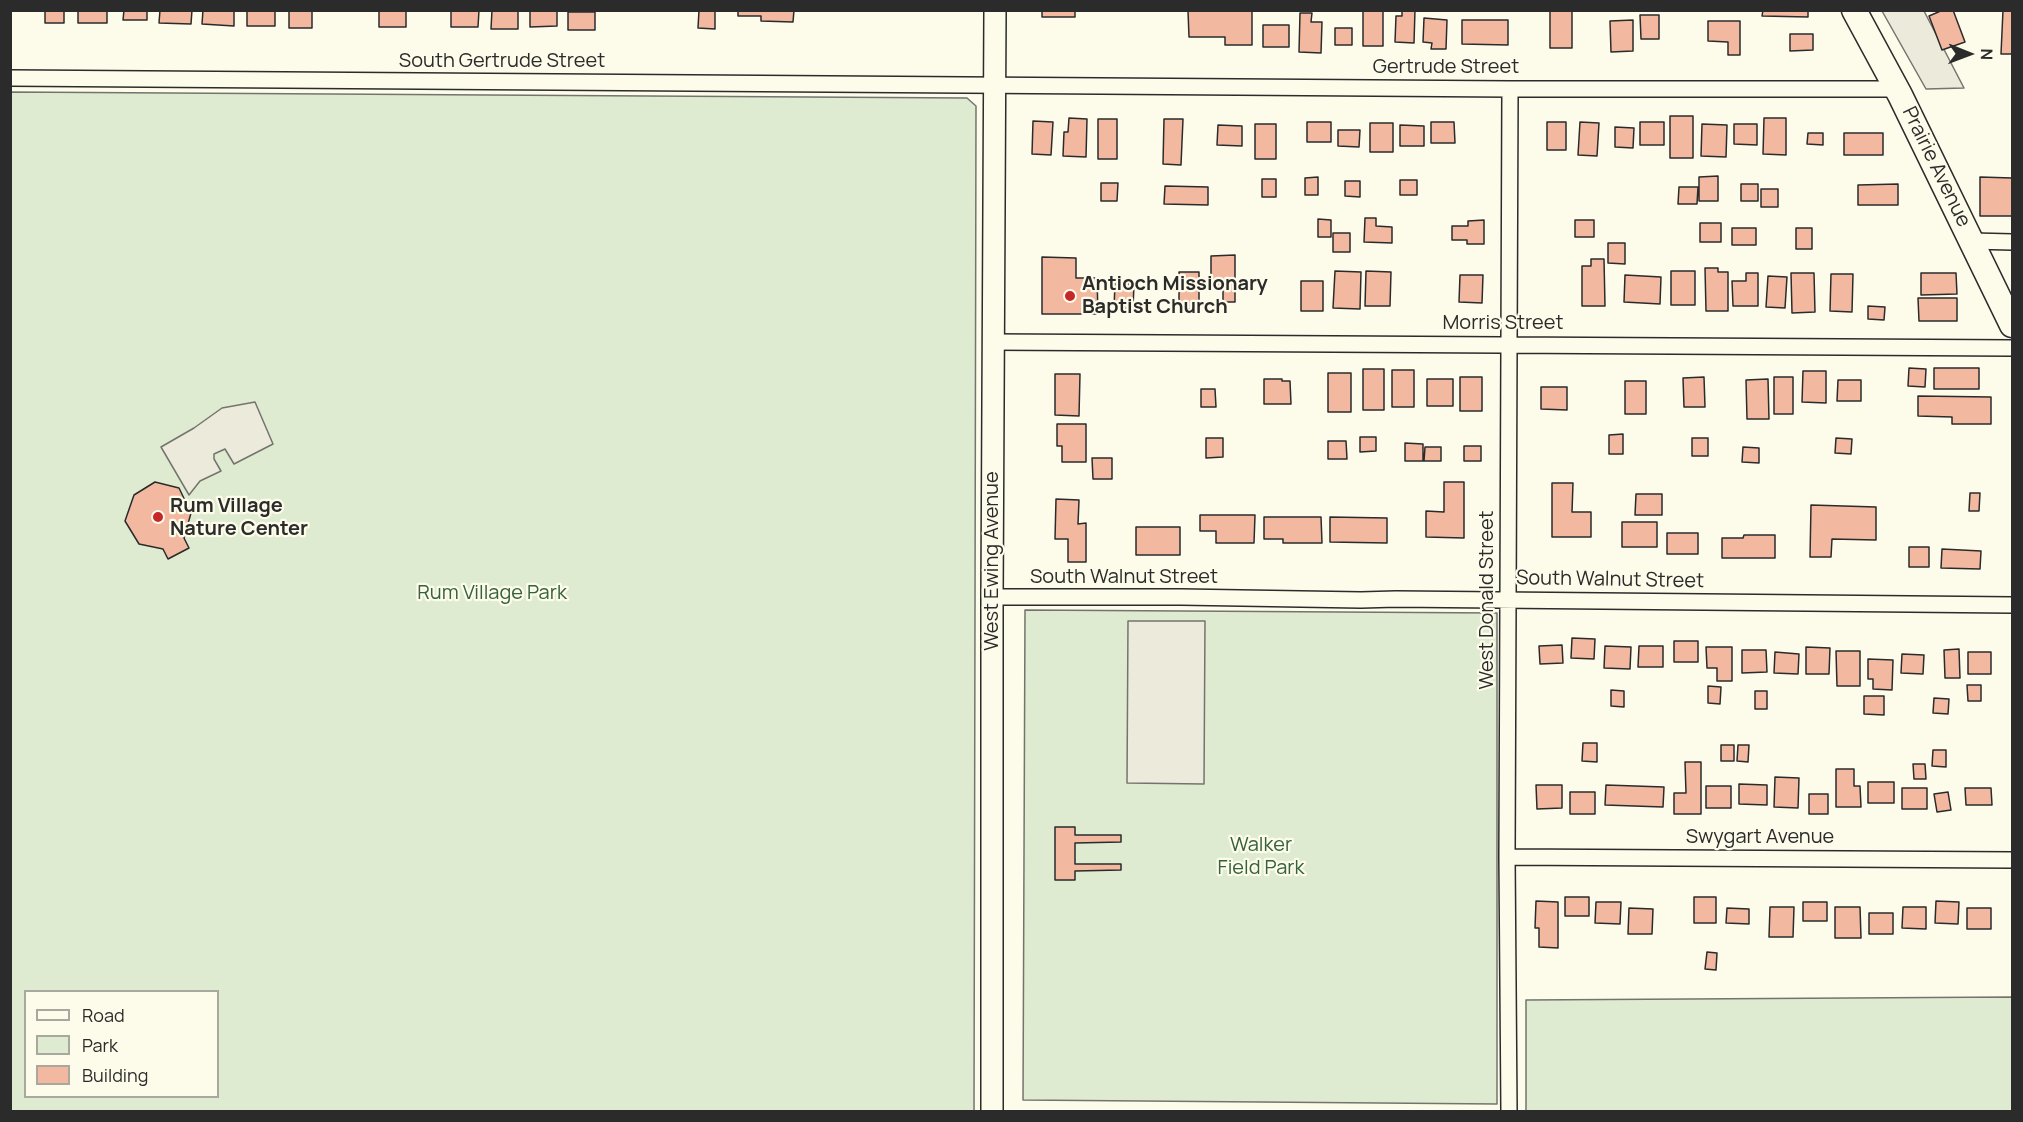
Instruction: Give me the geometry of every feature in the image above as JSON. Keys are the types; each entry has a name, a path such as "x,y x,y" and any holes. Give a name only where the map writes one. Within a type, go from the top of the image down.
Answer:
{"main road":[{"name":"Prairie Avenue","path":"1854,10 1897,89 2013,325"}],"street":[{"name":"West Ewing Avenue","path":"992,1112 994,10"},
{"name":"South Gertrude Street","path":"10,78 994,84"},
{"name":"Gertrude Street","path":"994,84 1510,89 1897,89"},
{"name":"West Donald Street","path":"1509,1112 1507,857 1510,89"},
{"path":"1972,242 2013,242"},
{"name":"Morris Street","path":"993,342 2013,348"},
{"name":"South Walnut Street","path":"992,597 2013,605"},
{"name":"Swygart Avenue","path":"1507,857 2013,860"}],"green space":[{"name":"Rum Village Park","path":"10,92 967,98 976,106 974,1111 11,1111"},
{"name":"Walker Field Park","path":"1025,610 1497,613 1497,1104 1023,1100"},
{"path":"2012,997 2012,1111 1526,1111 1526,1000"}],"shaded area":[{"path":"1882,11 1924,11 1964,88 1926,89"},
{"path":"255,402 273,444 234,464 225,449 214,454 214,459 221,471 200,481 189,495 161,447 222,408"},
{"path":"1128,621 1205,621 1204,784 1127,783"}],"building":[{"path":"45,10 64,10 64,23 45,23"},
{"path":"78,10 107,10 107,23 78,23"},
{"path":"124,10 147,10 147,20 123,20"},
{"path":"160,10 192,10 191,24 159,23"},
{"path":"203,10 234,10 234,26 202,24"},
{"path":"247,10 275,10 275,26 247,26"},
{"path":"289,10 312,10 312,28 289,28"},
{"path":"379,10 406,10 406,27 379,27"},
{"path":"451,10 479,10 478,27 451,27"},
{"path":"492,10 518,10 518,29 491,29"},
{"path":"530,10 557,10 557,26 530,27"},
{"path":"699,10 715,10 715,29 698,28"},
{"path":"738,10 794,10 793,22 761,21 761,16 738,16"},
{"path":"1042,10 1075,10 1075,17 1042,17"},
{"path":"1363,10 1383,10 1383,46 1363,46"},
{"path":"1402,10 1415,10 1414,43 1395,42 1396,16 1402,16"},
{"path":"1550,10 1572,10 1572,48 1550,48"},
{"path":"1763,10 1808,10 1808,17 1762,16"},
{"path":"1943,10 1953,10 1965,42 1942,50 1929,16"},
{"path":"2003,10 2012,10 2012,54 2001,54"},
{"path":"1188,11 1252,11 1252,45 1225,45 1225,37 1189,37"},
{"path":"568,12 595,12 595,30 568,30"},
{"path":"1300,13 1312,13 1311,22 1322,22 1321,53 1299,52"},
{"path":"1640,15 1659,15 1659,39 1641,39"},
{"path":"1424,18 1447,20 1446,49 1431,49 1432,43 1423,42"},
{"path":"1462,20 1508,20 1508,45 1462,44"},
{"path":"1633,20 1633,51 1611,52 1610,21"},
{"path":"1708,21 1740,21 1740,55 1728,55 1728,42 1708,41"},
{"path":"1263,25 1289,25 1289,47 1263,47"},
{"path":"1335,28 1352,28 1352,45 1335,45"},
{"path":"1790,34 1813,34 1813,50 1790,51"},
{"path":"1670,116 1693,116 1693,158 1670,158"},
{"path":"1069,118 1087,119 1086,157 1063,156 1064,132 1068,132"},
{"path":"1764,118 1786,118 1786,155 1763,154"},
{"path":"1098,119 1117,119 1117,159 1098,159"},
{"path":"1164,119 1183,119 1181,165 1163,164"},
{"path":"1033,121 1053,122 1051,155 1032,154"},
{"path":"1307,122 1331,122 1331,142 1307,142"},
{"path":"1431,122 1454,122 1455,143 1431,143"},
{"path":"1547,122 1566,122 1566,150 1547,150"},
{"path":"1580,122 1599,123 1597,156 1578,155"},
{"path":"1640,122 1664,122 1664,145 1640,145"},
{"path":"1370,123 1393,123 1393,152 1370,152"},
{"path":"1255,124 1276,124 1276,159 1255,159"},
{"path":"1702,124 1727,125 1726,157 1701,156"},
{"path":"1734,124 1757,124 1757,145 1734,144"},
{"path":"1218,125 1242,126 1242,146 1217,145"},
{"path":"1400,125 1424,126 1424,146 1400,146"},
{"path":"1615,127 1634,128 1633,148 1615,147"},
{"path":"1338,130 1360,130 1359,147 1338,146"},
{"path":"1808,133 1823,133 1823,145 1807,144"},
{"path":"1844,133 1883,133 1883,155 1844,155"},
{"path":"1718,176 1718,201 1699,201 1699,177"},
{"path":"1318,177 1318,195 1305,195 1305,178"},
{"path":"1980,177 2012,178 2012,216 1980,216"},
{"path":"1262,179 1276,179 1276,197 1262,197"},
{"path":"1400,180 1417,180 1417,195 1400,195"},
{"path":"1345,181 1360,181 1360,197 1345,196"},
{"path":"1101,183 1118,183 1117,201 1101,201"},
{"path":"1741,184 1758,184 1758,201 1741,201"},
{"path":"1898,184 1898,205 1858,205 1858,185"},
{"path":"1165,186 1208,187 1208,205 1164,204"},
{"path":"1679,187 1698,187 1697,204 1678,204"},
{"path":"1761,189 1778,189 1778,207 1761,207"},
{"path":"1365,218 1376,218 1376,226 1392,227 1392,243 1364,242"},
{"path":"1318,219 1331,220 1331,237 1318,237"},
{"path":"1484,220 1484,244 1467,244 1467,240 1452,240 1452,226 1468,226 1468,221"},
{"path":"1575,220 1594,220 1594,237 1575,237"},
{"path":"1700,223 1721,223 1721,242 1700,242"},
{"path":"1732,228 1756,228 1756,245 1732,245"},
{"path":"1796,228 1812,228 1812,249 1796,249"},
{"path":"1333,233 1350,233 1350,252 1333,252"},
{"path":"1608,243 1625,243 1625,264 1608,263"},
{"path":"1235,255 1235,302 1223,302 1223,289 1211,289 1211,256"},
{"name":"Antioch Missionary Baptist Church","path":"1042,257 1076,258 1076,278 1097,278 1098,314 1042,314"},
{"path":"1591,259 1604,259 1605,306 1582,306 1582,266 1591,266"},
{"path":"1705,268 1718,268 1718,272 1728,272 1728,311 1706,311"},
{"path":"1335,271 1361,272 1360,309 1333,308"},
{"path":"1366,271 1391,272 1390,306 1365,306"},
{"path":"1671,271 1695,271 1695,305 1671,305"},
{"path":"1179,272 1199,272 1199,309 1179,309"},
{"path":"1746,273 1758,273 1758,306 1733,306 1732,281 1746,281"},
{"path":"1791,273 1814,273 1815,312 1792,313"},
{"path":"1921,273 1956,273 1957,294 1921,295"},
{"path":"1831,274 1853,274 1852,312 1830,311"},
{"path":"1460,275 1483,275 1482,303 1459,302"},
{"path":"1625,275 1661,277 1660,304 1624,302"},
{"path":"1768,276 1787,277 1785,308 1766,307"},
{"path":"1301,281 1323,281 1323,311 1301,311"},
{"path":"1115,283 1134,284 1133,309 1114,308"},
{"path":"1918,298 1957,298 1957,321 1919,321"},
{"path":"1868,306 1885,307 1884,320 1868,319"},
{"path":"1909,368 1926,369 1925,387 1908,386"},
{"path":"1934,368 1979,368 1979,389 1934,389"},
{"path":"1363,369 1384,369 1384,410 1363,410"},
{"path":"1392,370 1414,370 1414,407 1392,407"},
{"path":"1803,371 1826,371 1826,403 1802,402"},
{"path":"1328,373 1351,373 1351,412 1328,412"},
{"path":"1055,374 1080,374 1079,416 1055,415"},
{"path":"1460,377 1482,377 1482,411 1460,411"},
{"path":"1704,377 1705,407 1684,407 1683,378"},
{"path":"1774,377 1793,377 1793,414 1774,414"},
{"path":"1264,379 1290,381 1291,404 1264,404"},
{"path":"1427,379 1453,379 1453,406 1427,406"},
{"path":"1768,379 1769,419 1747,419 1746,380"},
{"path":"1838,380 1861,380 1861,401 1837,401"},
{"path":"1625,381 1646,381 1646,414 1625,414"},
{"path":"1541,387 1567,387 1567,410 1541,409"},
{"path":"1201,389 1215,389 1216,407 1201,407"},
{"path":"1918,396 1991,397 1991,424 1952,424 1952,417 1918,416"},
{"path":"1057,424 1086,424 1086,462 1062,462 1062,446 1057,446"},
{"path":"1623,434 1623,454 1609,454 1609,435"},
{"path":"1360,437 1376,437 1376,451 1360,452"},
{"path":"1206,438 1223,438 1223,457 1206,458"},
{"path":"1692,438 1708,438 1708,456 1692,456"},
{"path":"1836,438 1852,439 1851,454 1835,453"},
{"path":"1328,441 1346,441 1347,459 1328,459"},
{"path":"1405,443 1423,444 1423,461 1405,461"},
{"path":"1464,446 1481,446 1481,461 1464,461"},
{"path":"1425,447 1441,447 1441,461 1424,461"},
{"path":"1743,447 1759,448 1759,463 1742,462"},
{"path":"1092,458 1112,458 1112,479 1093,479"},
{"name":"Rum Village Nature Center","path":"155,482 179,488 191,513 184,538 189,548 168,559 163,549 139,544 125,521 134,495"},
{"path":"1444,482 1464,482 1464,538 1426,537 1426,511 1444,512"},
{"path":"1552,483 1573,483 1572,512 1591,512 1591,537 1552,537"},
{"path":"1970,493 1980,493 1979,511 1969,511"},
{"path":"1636,494 1662,494 1662,515 1635,515"},
{"path":"1056,499 1079,500 1078,524 1086,523 1086,562 1068,562 1068,539 1055,539"},
{"path":"1811,505 1876,507 1876,540 1832,539 1831,557 1810,557"},
{"path":"1200,515 1255,515 1254,543 1216,543 1216,531 1200,531"},
{"path":"1264,517 1321,517 1322,543 1283,543 1283,539 1264,539"},
{"path":"1330,517 1387,518 1387,543 1330,542"},
{"path":"1622,522 1657,522 1657,547 1622,547"},
{"path":"1136,527 1180,527 1180,555 1136,555"},
{"path":"1667,533 1698,533 1698,554 1667,554"},
{"path":"1744,535 1775,535 1775,558 1722,558 1722,538 1743,538"},
{"path":"1909,547 1929,547 1929,567 1909,567"},
{"path":"1942,549 1981,551 1980,569 1941,568"},
{"path":"1572,638 1595,639 1594,659 1571,658"},
{"path":"1674,641 1698,641 1698,662 1674,662"},
{"path":"1562,645 1563,663 1540,664 1539,646"},
{"path":"1605,646 1631,647 1630,669 1604,668"},
{"path":"1639,646 1663,646 1663,667 1638,667"},
{"path":"1706,647 1732,647 1732,681 1717,681 1717,668 1707,668"},
{"path":"1806,647 1830,648 1829,674 1806,674"},
{"path":"1959,649 1960,678 1945,678 1944,650"},
{"path":"1742,650 1766,650 1767,672 1742,673"},
{"path":"1836,651 1860,651 1860,686 1837,686"},
{"path":"1775,652 1799,654 1798,674 1774,673"},
{"path":"1968,652 1991,652 1991,674 1968,674"},
{"path":"1902,654 1924,655 1923,674 1901,673"},
{"path":"1868,659 1893,660 1892,690 1873,689 1873,679 1868,679"},
{"path":"1967,685 1981,685 1981,701 1968,701"},
{"path":"1708,686 1721,687 1720,704 1708,703"},
{"path":"1611,690 1624,691 1624,707 1611,706"},
{"path":"1755,691 1767,691 1767,709 1755,709"},
{"path":"1864,696 1884,696 1884,715 1864,714"},
{"path":"1934,698 1949,699 1948,714 1933,713"},
{"path":"1583,743 1597,743 1597,762 1582,761"},
{"path":"1721,745 1734,745 1734,761 1721,761"},
{"path":"1738,745 1749,745 1748,762 1737,761"},
{"path":"1933,750 1946,750 1946,767 1932,766"},
{"path":"1685,762 1701,762 1701,814 1674,814 1674,793 1686,793"},
{"path":"1913,764 1925,764 1926,779 1914,779"},
{"path":"1836,769 1854,769 1854,786 1860,786 1861,807 1836,807"},
{"path":"1775,777 1799,778 1798,808 1774,807"},
{"path":"1868,782 1894,782 1894,803 1868,803"},
{"path":"1739,784 1767,785 1767,805 1739,804"},
{"path":"1536,785 1562,785 1562,808 1537,809"},
{"path":"1606,785 1664,787 1663,807 1605,805"},
{"path":"1706,786 1731,786 1731,808 1706,808"},
{"path":"1902,788 1927,788 1927,809 1902,809"},
{"path":"1965,788 1991,788 1992,805 1966,805"},
{"path":"1570,792 1595,792 1595,814 1570,814"},
{"path":"1948,792 1951,810 1937,812 1934,794"},
{"path":"1809,794 1828,794 1828,814 1809,814"},
{"path":"1055,827 1075,827 1075,835 1121,835 1121,842 1075,843 1075,864 1121,864 1121,870 1075,871 1075,880 1055,880"},
{"path":"1565,897 1589,897 1589,916 1565,916"},
{"path":"1694,897 1716,897 1716,923 1694,923"},
{"path":"1536,901 1558,902 1558,948 1539,947 1539,928 1535,928"},
{"path":"1936,901 1959,902 1958,924 1935,923"},
{"path":"1596,902 1621,902 1620,924 1595,923"},
{"path":"1803,902 1827,902 1827,921 1803,921"},
{"path":"1770,907 1794,907 1793,937 1769,937"},
{"path":"1835,907 1860,907 1861,938 1835,938"},
{"path":"1903,907 1926,907 1926,929 1902,928"},
{"path":"1629,908 1653,909 1652,934 1628,934"},
{"path":"1727,908 1749,909 1749,924 1726,923"},
{"path":"1967,908 1991,908 1991,929 1967,929"},
{"path":"1869,913 1893,913 1893,934 1869,934"},
{"path":"1707,952 1717,953 1716,970 1705,969"}],"place":[{"name":"Antioch Missionary Baptist Church","path":"1070,296"},
{"name":"Rum Village Nature Center","path":"158,517"}]}
